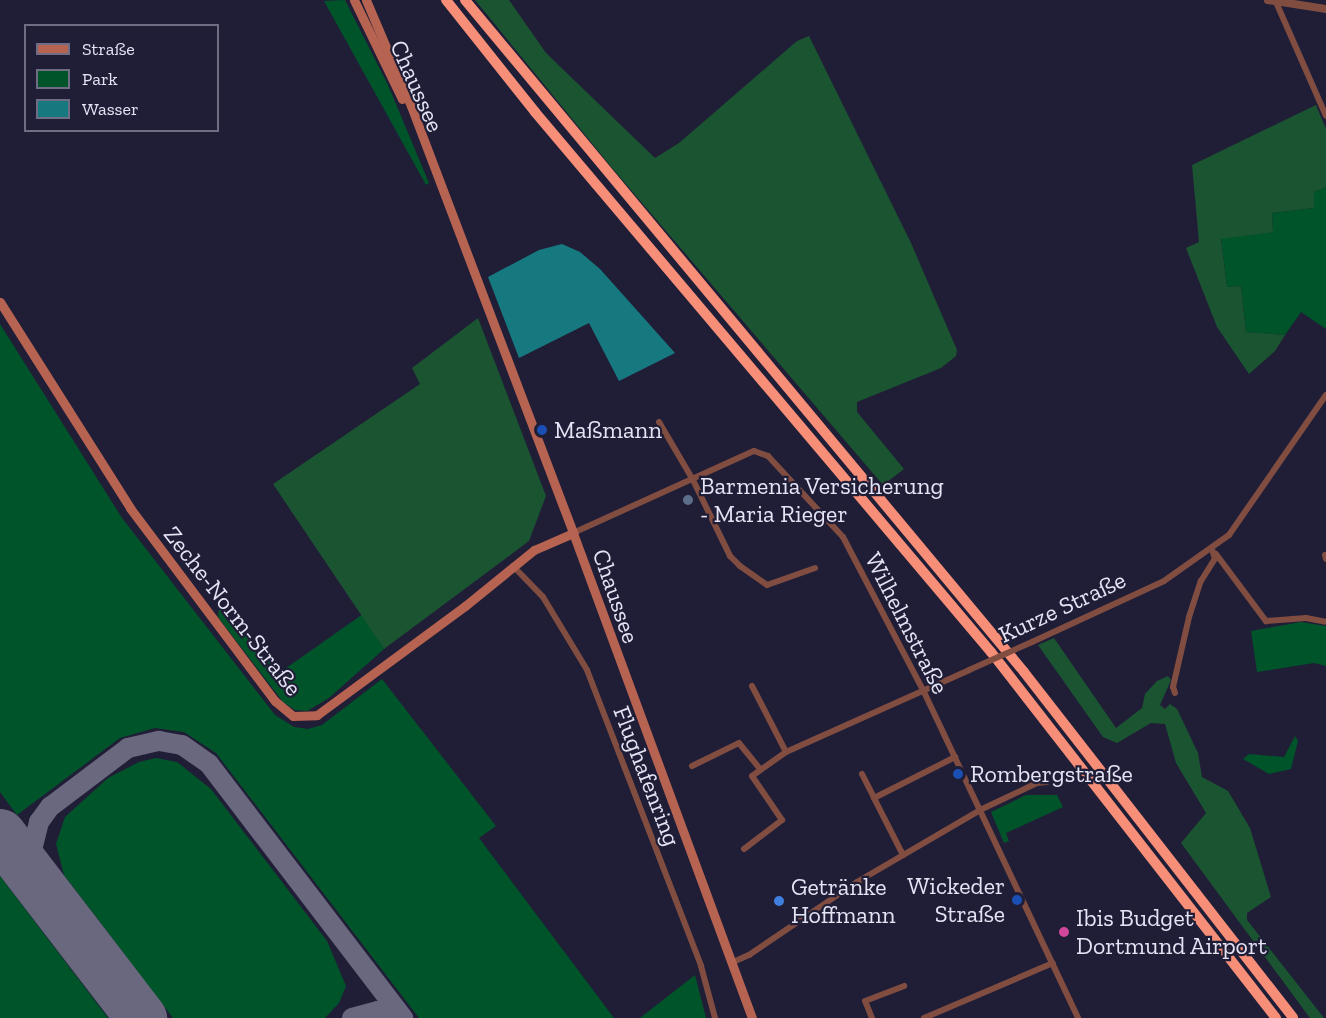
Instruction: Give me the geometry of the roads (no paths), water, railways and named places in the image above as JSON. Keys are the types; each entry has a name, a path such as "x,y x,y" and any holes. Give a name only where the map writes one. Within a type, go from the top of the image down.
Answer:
{"highway":[{"path":"446,0 557,138 991,652 1276,1018"},
{"path":"465,0 1031,681 1293,1018"}],"main road":[{"name":"Chaussee","path":"354,0 441,189"},
{"name":"Chaussee","path":"366,0 573,533 752,1018"},
{"name":"Zeche-Norm-Straße","path":"0,302 130,508 275,701 293,716 309,718 339,700 465,606 534,550 573,533"}],"street":[{"path":"1272,1 1326,9"},
{"path":"1272,1 1326,116"},
{"name":"Kurze Straße","path":"924,692 1164,580 1212,549 1234,530 1326,395"},
{"path":"659,422 693,480 730,556 759,582 767,585 815,568"},
{"name":"Wilhelmstraße","path":"573,533 754,451 768,456 840,532 924,692 1078,1018"},
{"path":"1212,549 1266,621 1306,618 1326,622"},
{"path":"1176,693 1173,687 1189,617 1201,581 1215,559 1212,549"},
{"name":"Flughafenring","path":"513,566 543,597 587,670 701,966 715,1018"},
{"path":"752,686 786,752"},
{"path":"744,849 782,820 754,783 753,774 786,752 828,730 924,692"},
{"path":"692,766 739,743 760,769"},
{"path":"874,798 955,757"},
{"path":"862,774 903,855"},
{"path":"731,963 749,955 903,855 981,810 1037,783 1047,782"},
{"path":"924,1018 1053,963"},
{"path":"872,1018 865,1001 904,986"}],"water":[{"path":"562,244 580,252 600,269 675,353 619,381 589,323 519,358 488,277 539,250"}],"place":[{"name":"Maßmann","path":"542,430"},
{"name":"Barmenia Versicherung - Maria Rieger","path":"688,500"},
{"name":"Rombergstraße","path":"958,774"},
{"name":"Wickeder Straße","path":"1017,900"},
{"name":"Getränke Hoffmann","path":"779,901"},
{"name":"Ibis Budget Dortmund Airport","path":"1064,932"}]}
